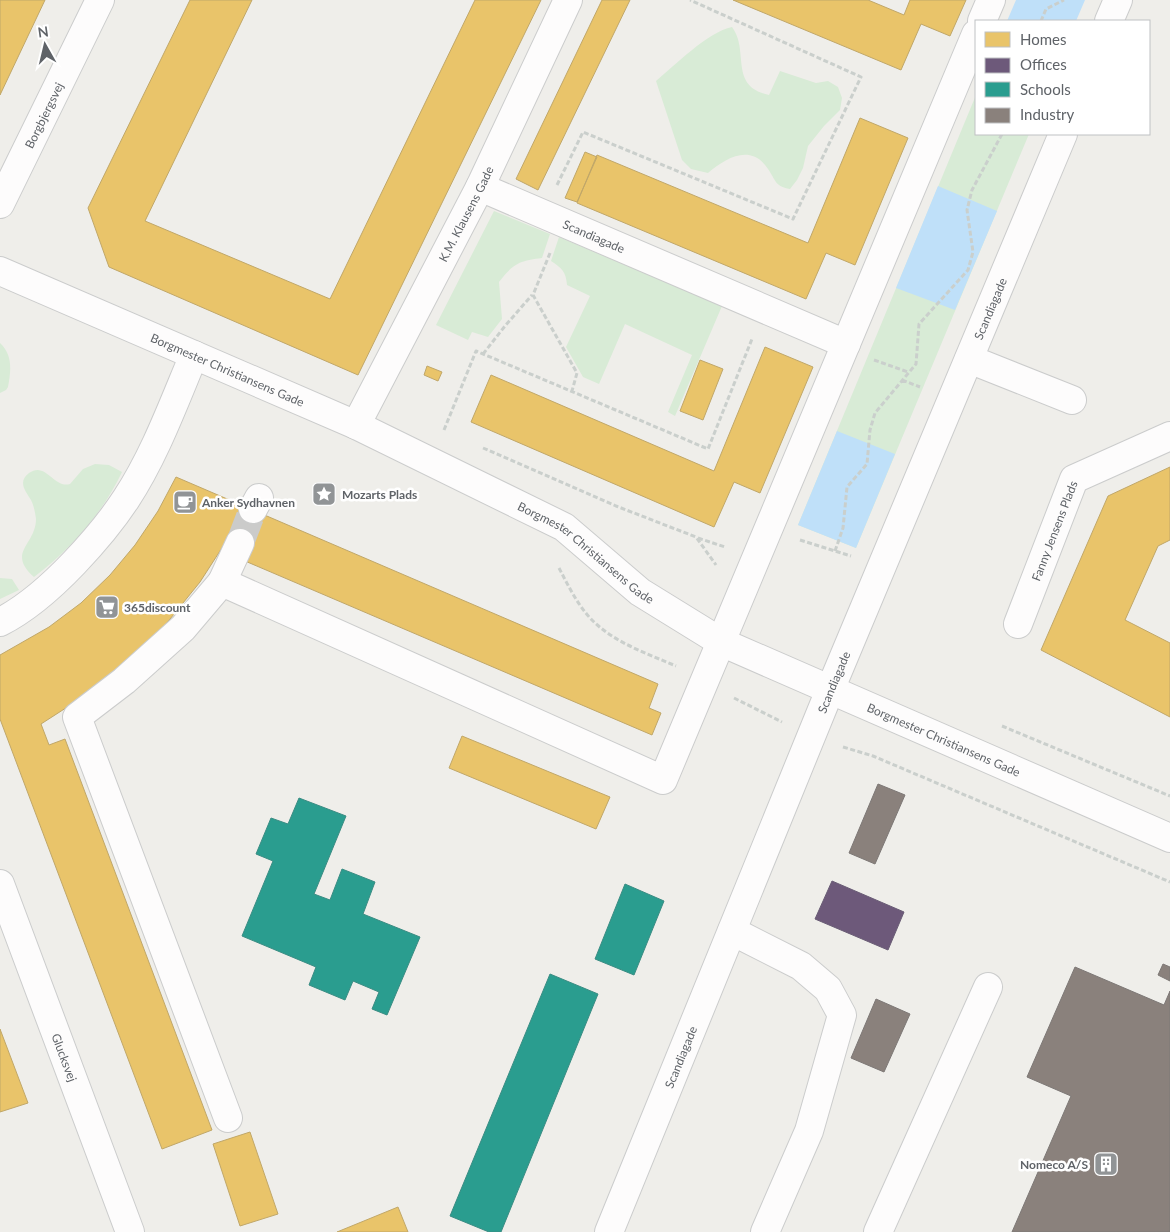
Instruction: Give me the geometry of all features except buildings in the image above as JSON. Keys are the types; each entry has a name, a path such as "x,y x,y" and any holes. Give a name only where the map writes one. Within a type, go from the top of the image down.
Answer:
{"street":[{"name":"Borgbjergsvej","path":"0,204 100,0"},
{"name":"K.M. Klausens Gade","path":"356,425 480,187 568,0"},
{"path":"982,20 991,0"},
{"path":"1109,20 1118,0"},
{"path":"222,582 663,780 975,36"},
{"name":"Scandiagade","path":"609,1232 830,690 1063,135"},
{"name":"Scandiagade","path":"480,187 846,344"},
{"name":"Borgmester Christiansens Gade","path":"0,272 356,425 564,527 640,592 721,642 1170,838"},
{"path":"0,622 18,613 61,577 98,537 127,498 156,445 194,354"},
{"path":"969,359 1072,400"},
{"name":"Fanny Jensens Plads","path":"1018,624 1074,479 1170,436"},
{"path":"228,1118 77,717 124,681 183,628 222,582 240,543"},
{"name":"Glucksvej","path":"0,884 130,1232"},
{"path":"732,931 800,966 828,989 842,1015 809,1131 765,1232"},
{"path":"878,1232 988,987"}],"path":[{"path":"483,354 504,326 532,295 553,218 583,132 793,219 860,76 690,0"},
{"path":"1041,20 1046,9 1064,0"},
{"path":"835,551 843,528 847,487 867,464 870,430 875,413 916,364 919,324 932,307 968,270 973,252 967,210 972,190 1001,135"},
{"path":"532,295 577,373 572,391"},
{"path":"444,430 476,350 708,449 765,309"},
{"path":"768,530 883,566"}],"green space":[{"path":"732,27 740,46 744,76 748,84 756,90 769,95 780,71 816,83 828,81 838,87 842,98 840,110 808,146 803,168 790,189 778,184 761,161 754,157 746,155 730,158 708,173 691,169 682,160 656,81 702,42"},
{"path":"975,97 975,135 1029,135 856,548 798,525"},
{"path":"494,211 550,234 542,258 517,264 499,282 502,319 488,337 472,332 468,340 436,325"},
{"path":"559,237 722,306 675,416 668,412 692,355 625,324 599,384 583,377 566,347 590,296 567,285 563,271 551,261"},
{"path":"0,343 9,358 10,369 8,387 0,393"},
{"path":"95,464 109,465 122,472 105,502 84,530 61,555 34,577 22,561 24,548 32,536 36,519 32,502 24,487 25,476 35,470 40,470 59,483 70,484 83,469"},
{"path":"0,578 12,579 19,590 0,599"}],"water":[{"path":"1016,0 1085,0 1076,20 1007,20"},
{"path":"938,186 997,211 955,310 896,288"},
{"path":"837,431 895,454 856,548 798,525"}],"tunnel":[{"path":"240,543 253,509"}],"place":[{"name":"Mozarts Plads","path":"324,494"},
{"name":"Anker Sydhavnen","path":"185,502"},
{"name":"365discount","path":"107,607"},
{"name":"Nomeco A/S","path":"1106,1164"}]}
